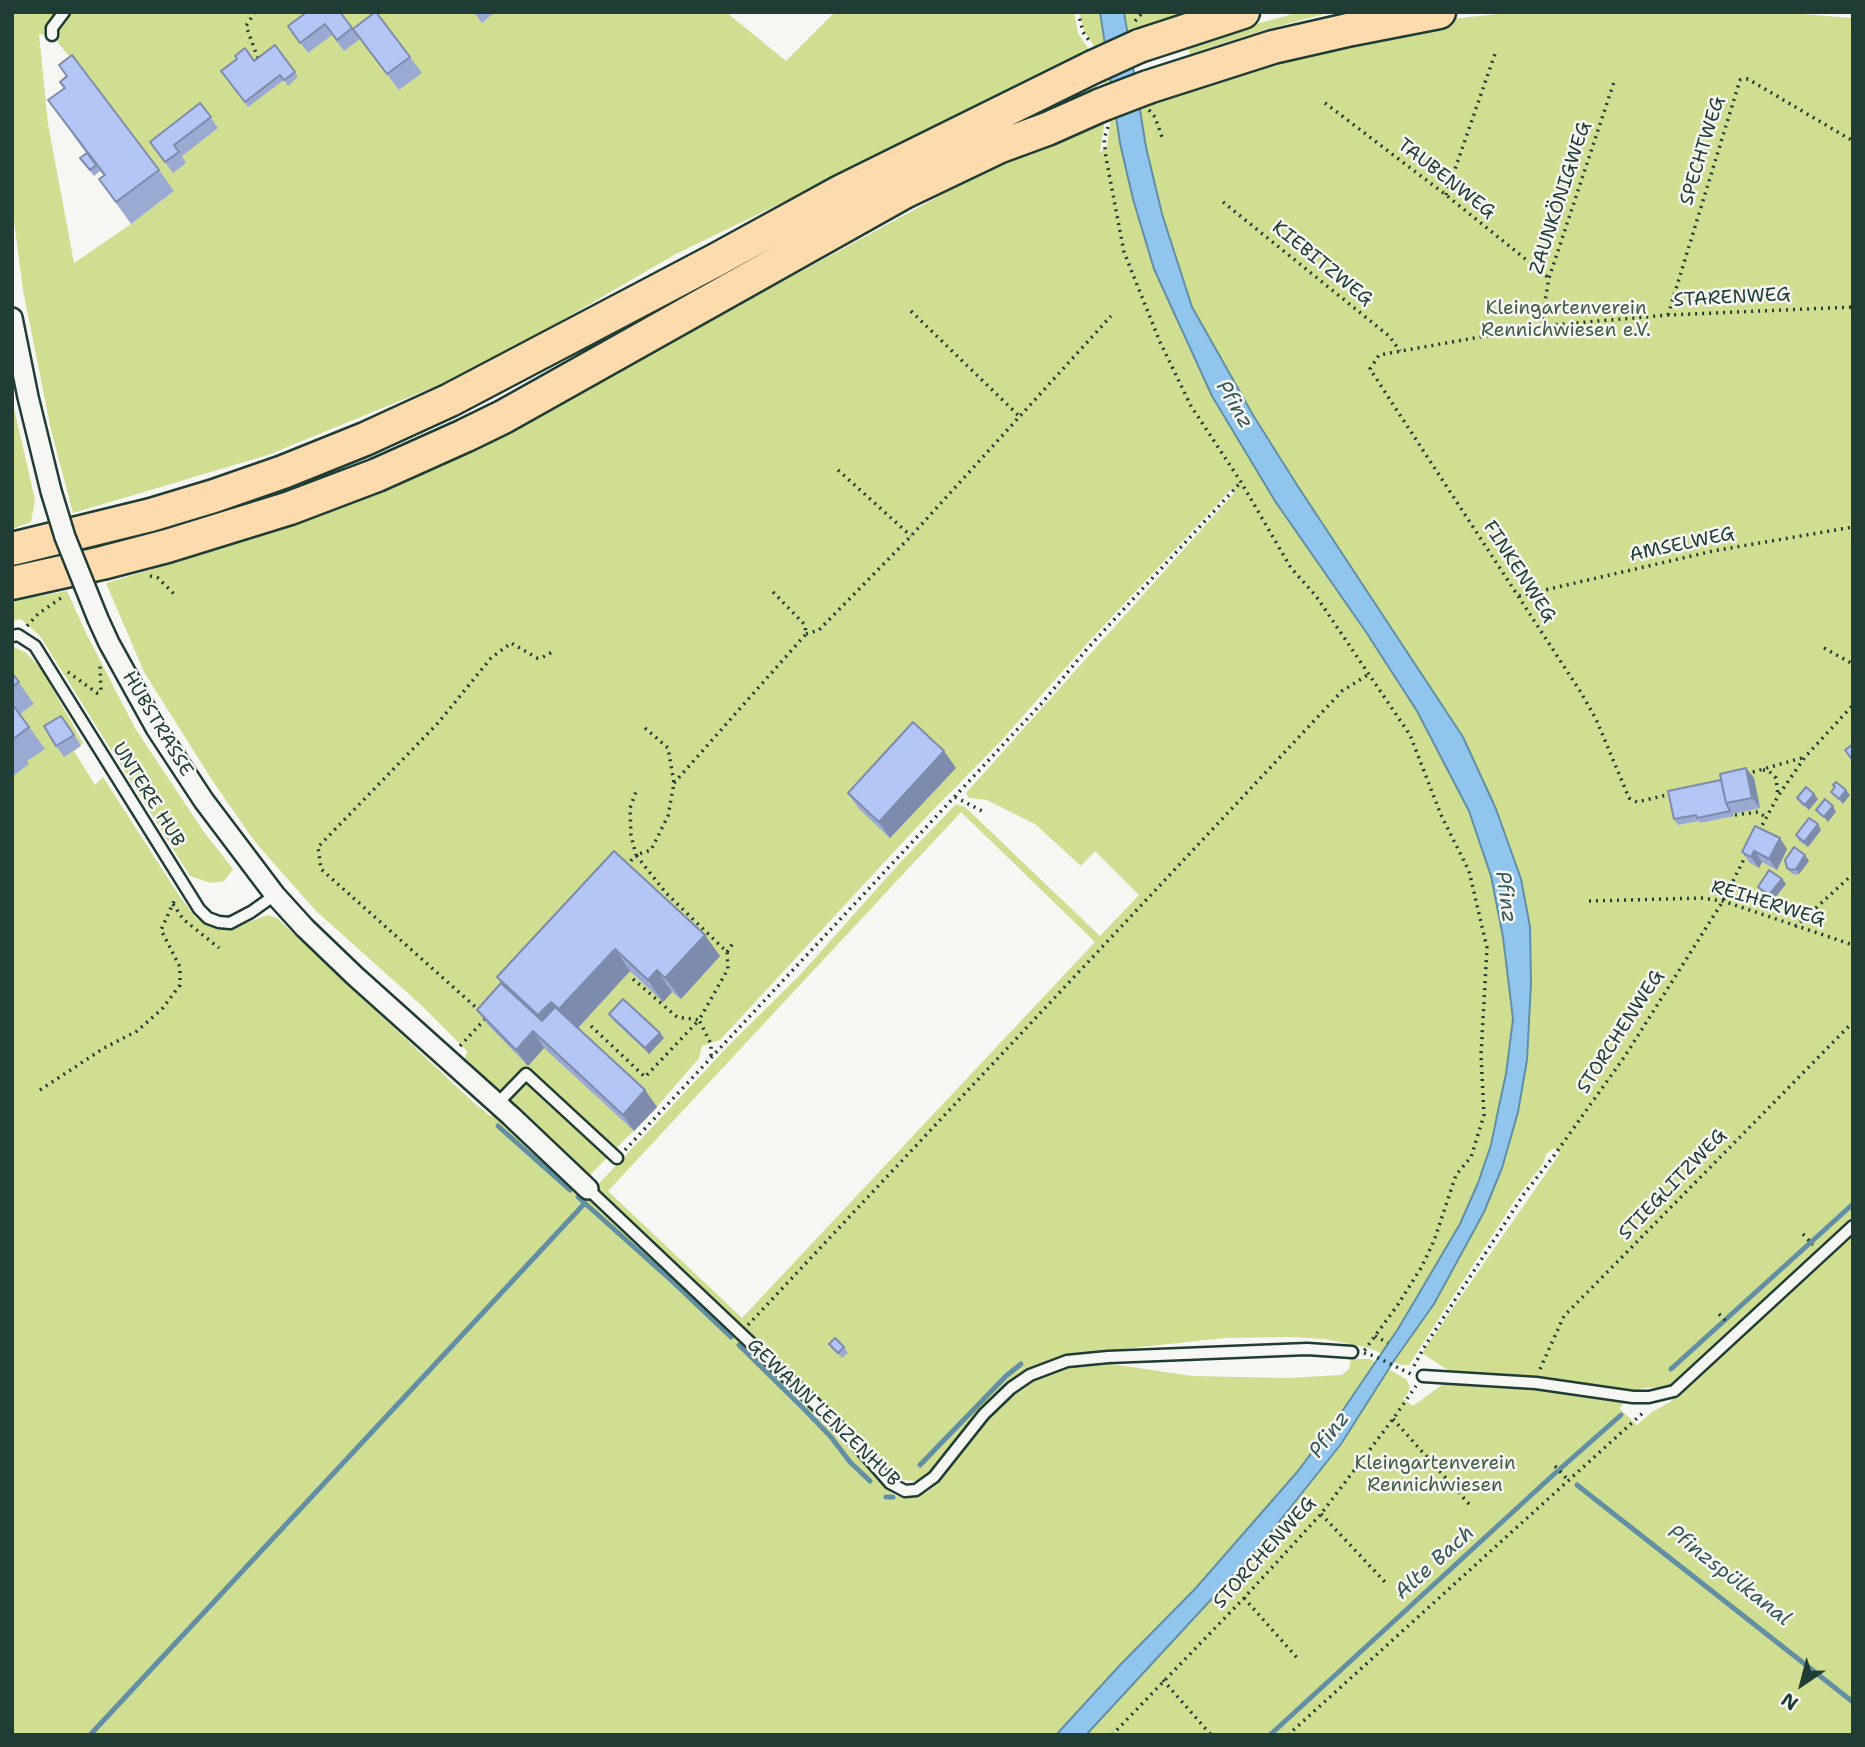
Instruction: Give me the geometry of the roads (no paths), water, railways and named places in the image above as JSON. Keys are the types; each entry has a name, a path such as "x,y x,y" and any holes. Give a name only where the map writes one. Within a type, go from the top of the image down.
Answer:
{"main road":[{"path":"12,549 137,519 214,496 365,439 450,400 1094,60 1243,12"},
{"path":"12,583 167,546 290,508 377,475 503,417 904,192 998,147 1047,129 1106,113 1191,72 1273,47 1439,12"},
{"path":"1191,72 1182,69 1172,58 1175,47 1205,25"}],"street":[{"name":"HUBSTRASSE","path":"12,318 28,397 65,537 109,643 156,728 204,801 275,895 305,928 444,1055"},
{"name":"GEWANN LENZENHUB","path":"444,1055 587,1189"}],"lane":[{"path":"52,35 52,28 64,12"},
{"name":"UNTERE HUB","path":"12,636 18,635 35,646 186,889 208,918 230,922 251,912 275,895"},
{"path":"497,1104 526,1074 617,1158"},
{"name":"GEWANN LENZENHUB","path":"587,1189 849,1436 890,1483 905,1491 916,1490 934,1478 984,1415 1011,1388 1030,1375 1067,1361 1307,1349 1357,1352"},
{"path":"1423,1376 1535,1383 1633,1397 1649,1397 1674,1391 1853,1226"}],"water":[{"name":"Pfinz","path":"1100,12 1124,12 1146,147 1162,214 1192,307 1253,415 1297,485 1463,737 1496,809 1521,879 1530,927 1531,983 1527,1060 1518,1112 1502,1168 1484,1212 1434,1304 1341,1444 1255,1552 1086,1735 1056,1735 1195,1589 1298,1471 1398,1329 1460,1224 1478,1183 1491,1145 1506,1074 1513,1019 1503,937 1491,876 1469,811 1417,711 1275,501 1212,396 1154,269 1120,143"}],"waterway":[{"path":"498,1126 570,1190"},
{"path":"578,1197 731,1337"},
{"path":"90,1735 585,1203"},
{"name":"Alte Bach","path":"1671,1369 1853,1204"},
{"path":"739,1345 805,1410 870,1481"},
{"path":"920,1465 1006,1376 1021,1364"},
{"name":"Alte Bach","path":"1270,1735 1621,1415"},
{"name":"Pfinzspülkanal","path":"1577,1485 1853,1702"},
{"path":"886,1497 893,1497"}],"park label":[{"name":"Kleingartenverein Rennichwiesen e.V.","path":"1566,320"},
{"name":"Kleingartenverein Rennichwiesen","path":"1435,1475"}]}
